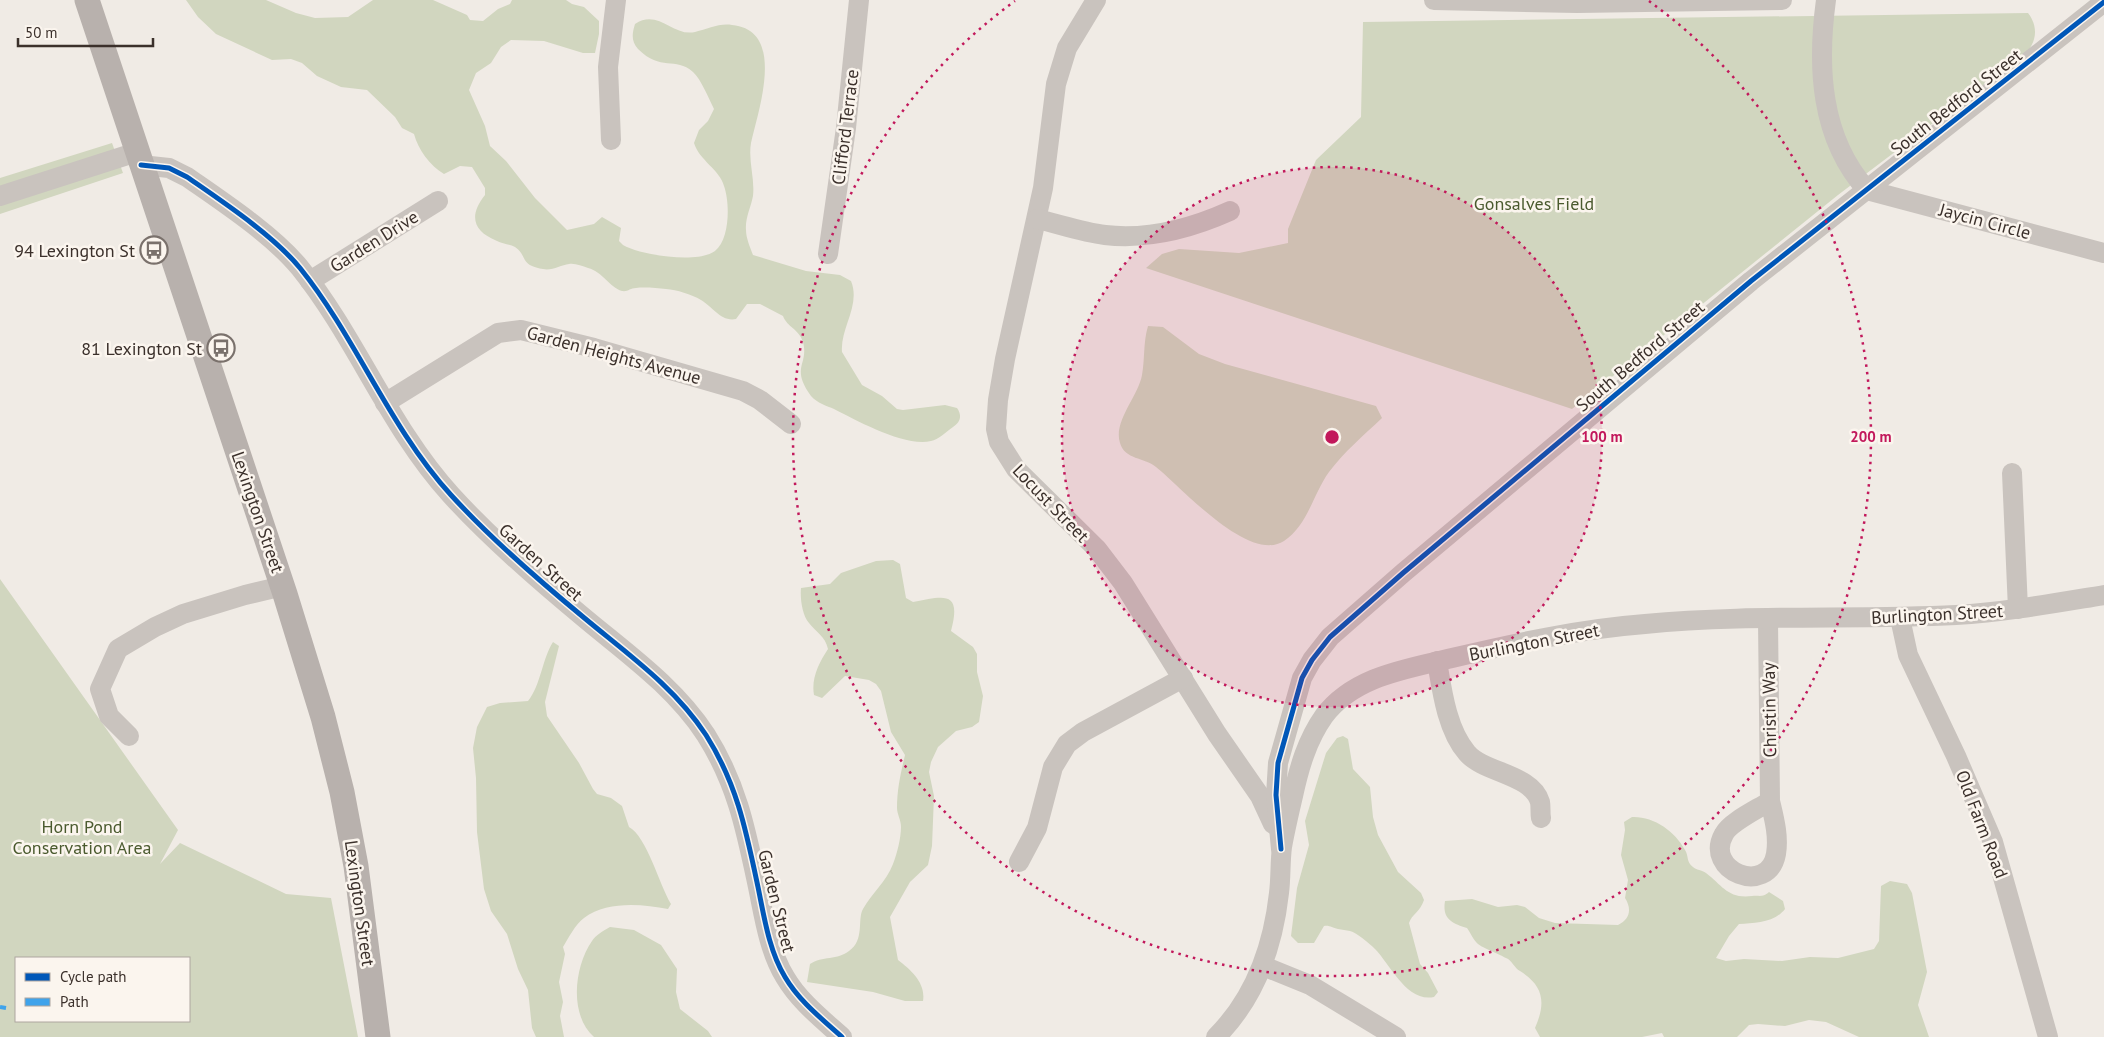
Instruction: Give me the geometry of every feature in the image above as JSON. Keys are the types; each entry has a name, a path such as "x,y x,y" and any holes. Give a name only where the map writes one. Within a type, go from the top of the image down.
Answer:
{"main road":[{"name":"Lexington Street","path":"87,0 283,586 324,717 342,792 360,892 378,1037"}],"street":[{"path":"611,140 608,67 616,0"},
{"name":"Clifford Terrace","path":"828,254 846,128 859,0"},
{"name":"Locust Street","path":"1096,0 1075,33 1061,64 1037,219 998,400 996,419 999,442 1022,476 1104,557 1217,734 1260,796 1281,849"},
{"path":"1434,0 1577,3 1782,0"},
{"path":"1826,0 1820,60 1830,117 1840,150 1851,172 1867,190"},
{"name":"South Bedford Street","path":"1281,849 1276,795 1278,763 1302,678 1312,660 1330,637 1402,573 1751,281 2104,2"},
{"path":"0,196 139,158"},
{"name":"Garden Street","path":"139,158 169,168 188,177 285,252 310,281 402,432 424,464 490,535 535,578 670,690 698,723 723,763 738,799 767,928 778,964 784,976 802,999 842,1037"},
{"name":"Jaycin Circle","path":"1867,190 2104,253"},
{"name":"Garden Drive","path":"310,281 438,201"},
{"path":"1037,219 1124,237 1188,228 1230,211"},
{"name":"Garden Heights Avenue","path":"385,403 498,333 521,330 594,348 743,390 792,424"},
{"path":"2012,473 2018,609"},
{"path":"129,736 110,716 100,689 118,650 155,627 183,614 245,595 283,586"},
{"name":"Burlington Street","path":"1216,1037 1237,1014 1264,966 1277,910 1281,849 1302,758 1325,716 1343,697 1364,683 1437,662 1548,637 1618,626 1674,621 1900,618 2018,609 2104,595"},
{"name":"Old Farm Road","path":"1900,618 1908,655 1956,756 1993,842 2048,1037"},
{"name":"Christin Way","path":"1768,620 1770,801"},
{"path":"1437,662 1448,712 1457,736 1467,753 1479,763 1513,777 1529,788 1540,801 1541,818"},
{"path":"1019,862 1037,828 1053,767 1067,744 1083,732 1183,678"},
{"path":"1264,966 1310,985 1396,1037"}],"green space":[{"path":"186,0 266,0 296,13 315,18 348,17 373,0 433,0 467,15 470,20 483,21 498,9 510,4 512,0 566,0 572,4 584,7 599,21 599,34 595,53 583,53 544,41 511,40 501,47 491,63 476,73 469,90 485,126 490,146 506,161 535,198 567,230 594,224 602,217 621,228 619,241 623,245 642,252 669,257 707,255 715,251 724,238 728,211 724,186 722,180 700,155 694,143 699,130 708,121 714,109 702,84 693,72 680,65 654,60 638,49 633,37 635,24 651,19 687,32 727,25 749,30 759,41 764,56 765,74 763,93 750,150 753,196 746,221 746,230 753,255 806,271 840,275 851,281 854,299 844,334 842,352 862,385 882,396 897,409 945,405 957,408 960,413 959,421 937,439 920,442 881,432 819,402 811,396 802,379 801,367 804,350 801,338 783,316 760,304 747,304 736,319 731,319 721,316 697,298 679,291 634,288 622,291 593,270 578,265 569,264 546,269 530,265 515,247 489,237 478,227 475,216 480,202 485,195 485,188 472,167 460,166 444,174 425,157 414,134 402,128 395,117 367,90 341,87 317,76 302,63 291,59 272,60 216,34 198,17"},
{"name":"Gonsalves Field","path":"2028,13 2035,28 2035,33 2033,43 2027,52 1838,195 1572,409 1146,268 1162,254 1179,249 1239,253 1288,243 1288,229 1316,160 1361,117 1363,22"},
{"path":"112,143 123,173 0,214 0,178"},
{"path":"1148,326 1163,327 1199,354 1225,364 1376,406 1382,418 1354,444 1329,472 1305,518 1299,527 1284,541 1269,545 1253,542 1235,533 1198,505 1156,467 1126,453 1122,449 1119,435 1120,426 1140,383"},
{"path":"893,560 900,564 906,598 913,602 942,598 952,602 954,618 951,631 973,647 977,654 977,672 983,696 979,722 972,727 956,731 938,747 931,762 929,772 934,796 932,846 928,865 910,882 890,917 898,960 920,983 923,1001 905,1001 873,992 807,982 810,964 845,954 854,946 859,936 861,913 887,876 893,864 900,836 901,824 897,810 897,801 905,755 891,732 881,691 876,684 869,680 845,676 822,698 814,695 816,671 828,649 823,638 805,616 801,601 801,588 830,584 841,573 876,561"},
{"name":"Horn Pond Conservation Area","path":"0,579 178,830 160,864 180,843 286,894 331,898 358,1037 0,1037"},
{"path":"553,642 559,646 545,702 547,716 579,763 597,794 611,798 622,806 629,827 635,832 647,850 671,904 668,909 636,905 614,906 584,918 572,931 563,947 565,954 559,982 563,1002 560,1016 564,1037 536,1037 532,1028 528,990 518,969 507,934 491,911 484,889 477,832 476,778 473,748 477,727 487,707 500,703 528,701 536,687 546,656"},
{"path":"1343,736 1348,739 1353,769 1370,787 1373,817 1378,835 1398,872 1421,893 1424,900 1409,923 1420,964 1428,973 1438,992 1434,997 1424,997 1407,988 1375,949 1353,932 1324,926 1314,943 1298,943 1291,936 1297,888 1309,845 1305,821 1326,753 1337,738"},
{"path":"1632,817 1648,819 1663,826 1681,843 1691,865 1706,873 1731,893 1737,896 1761,896 1769,892 1783,901 1785,909 1781,914 1770,920 1739,924 1729,936 1716,958 1726,961 1744,959 1782,961 1810,957 1838,958 1874,949 1879,941 1881,886 1890,881 1907,884 1912,893 1927,972 1918,1005 1929,1037 1859,1037 1826,1022 1809,1020 1785,1026 1749,1025 1737,1037 1664,1037 1662,1033 1642,1037 1540,1037 1535,1028 1541,1011 1541,996 1534,983 1508,959 1478,944 1467,928 1449,919 1445,912 1445,901 1472,899 1498,907 1517,905 1525,907 1539,918 1555,923 1618,925 1625,920 1629,913 1629,906 1625,898 1628,880 1621,855 1625,830 1624,822"},
{"path":"610,927 634,930 661,945 677,969 676,992 680,1009 708,1031 712,1037 594,1037 586,1028 581,1016 578,1004 578,977 581,964 592,941"}],"marked path":[{"path":"0,1007 6,1008"}],"cycle path":[{"path":"1281,849 1276,795 1278,763 1302,678 1312,660 1330,637 1403,573 1751,281 2104,2"},
{"path":"141,165 169,168 187,177 276,243 300,268 320,295 409,441 451,495 498,543 531,573 649,671 693,717 717,753 733,790 749,846 768,933 779,967 804,1002 842,1037"}],"place":[{"name":"94 Lexington St","path":"154,250"},
{"name":"81 Lexington St","path":"221,348"}]}
